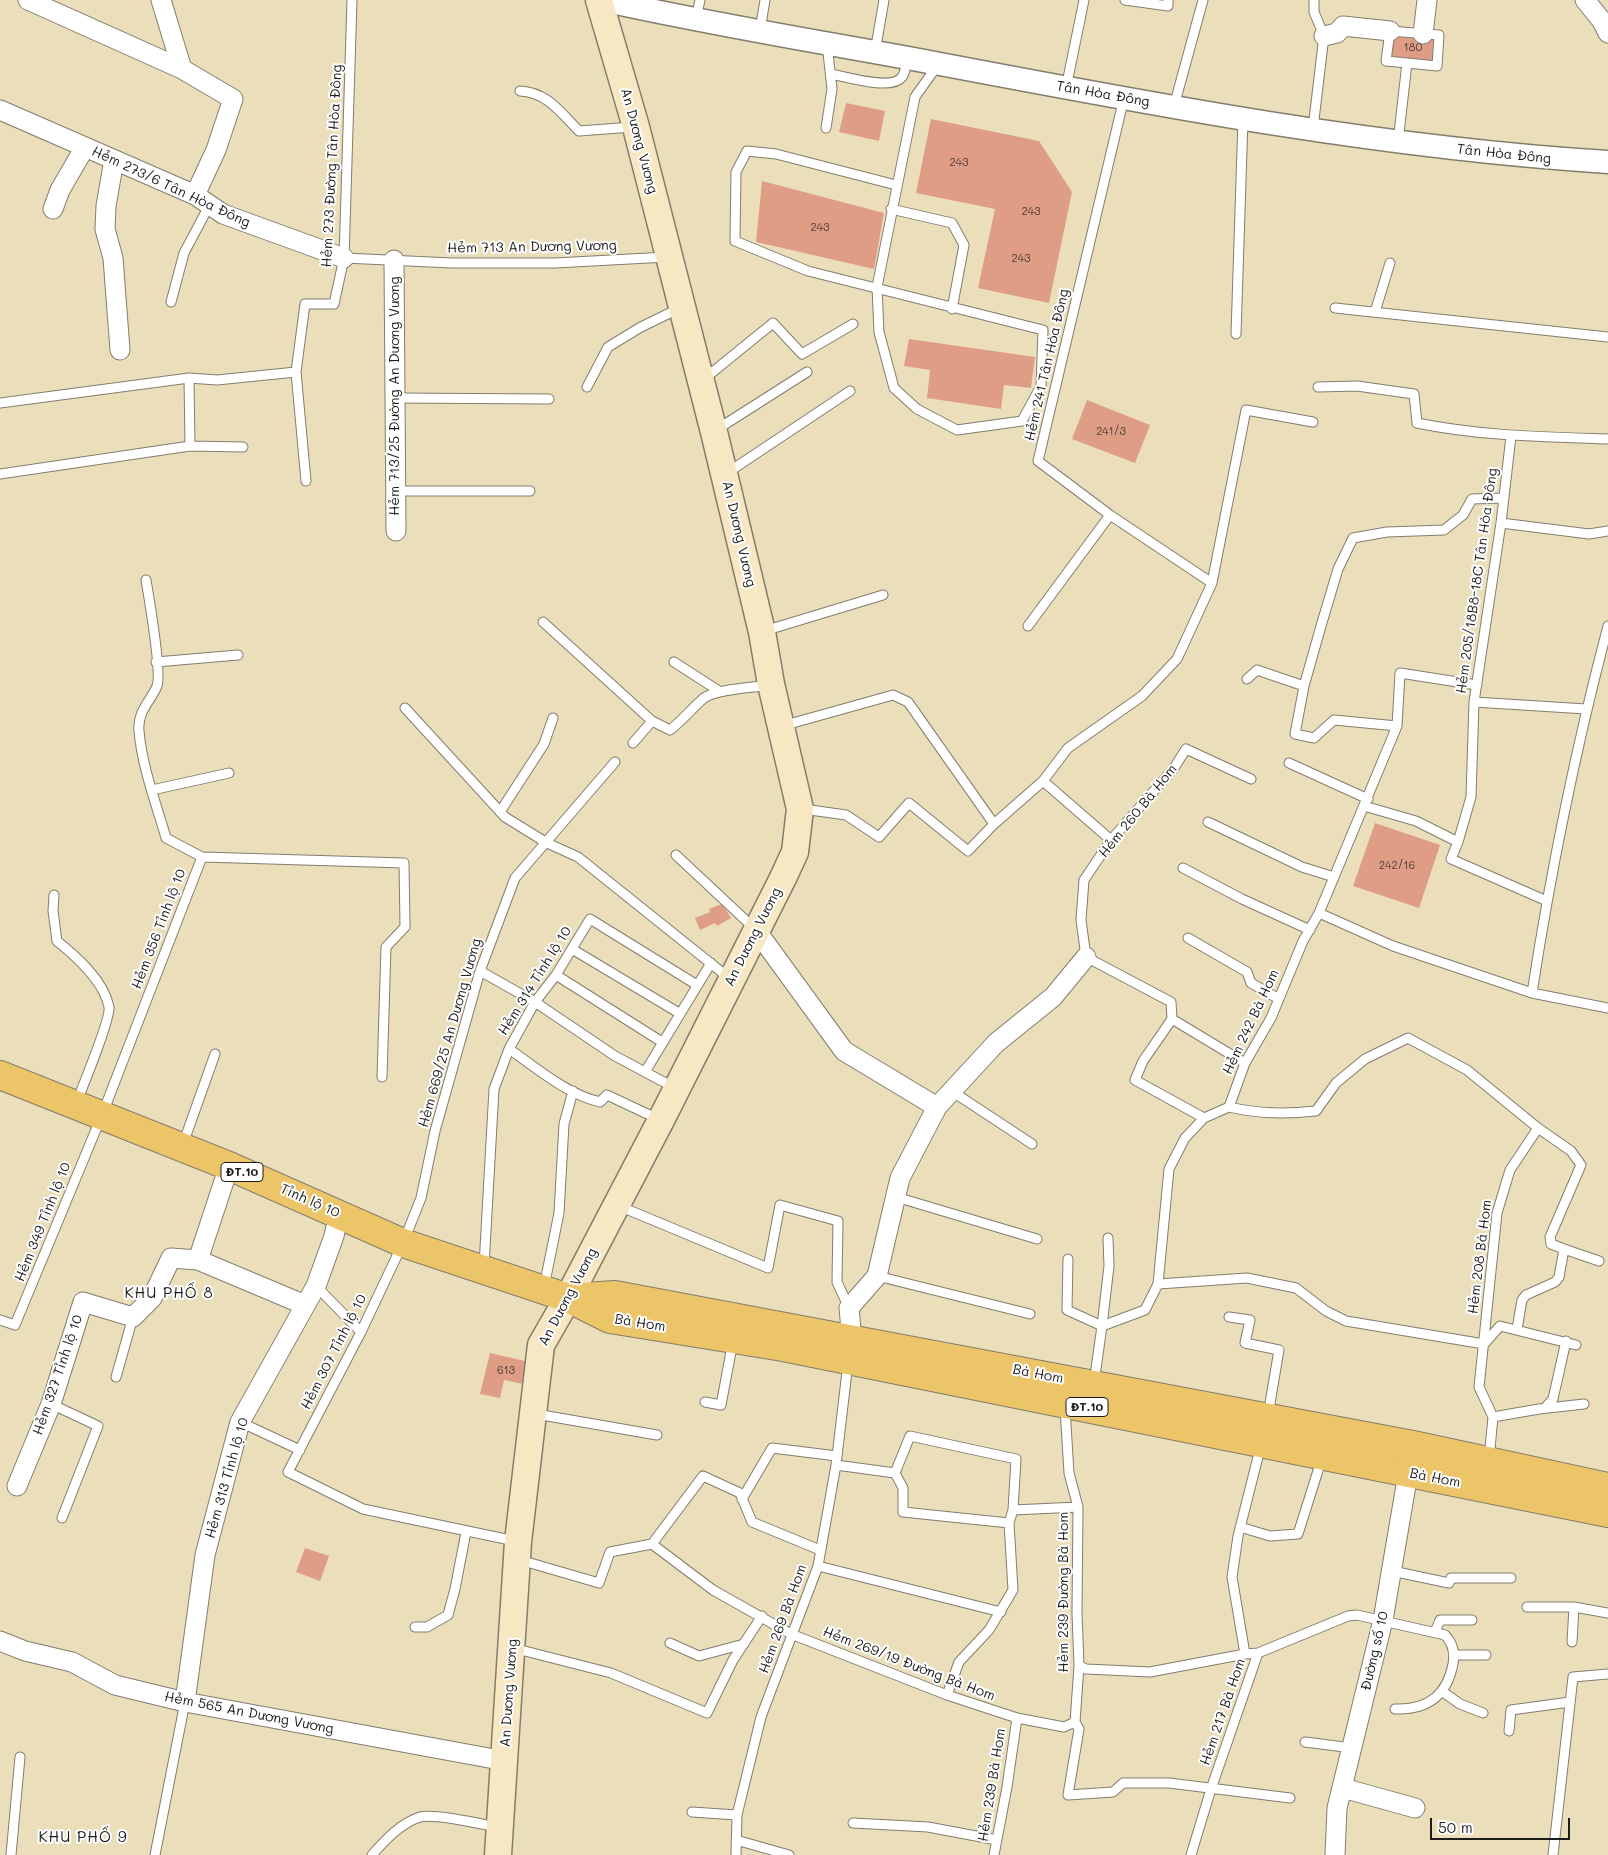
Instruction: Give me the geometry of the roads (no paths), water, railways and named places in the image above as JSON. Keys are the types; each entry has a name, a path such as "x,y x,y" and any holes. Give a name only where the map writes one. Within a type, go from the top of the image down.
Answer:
{"main road":[{"name":"An Dương Vương","path":"498,1855 518,1551 541,1344 555,1294 616,1205 661,1120 675,1088 796,852 800,809 771,684 762,632 702,381 601,0"},
{"name":"Tỉnh lộ 10","path":"0,1075 229,1166 403,1243 555,1294"},
{"name":"Bà Hom","path":"555,1294 610,1319 733,1338 850,1350 1093,1385 1264,1430 1322,1455 1608,1513"},
{"name":"Bà Hom","path":"555,1294 615,1294 1064,1402 1264,1430 1413,1446 1608,1487"}],"street":[{"path":"28,0 182,69 233,99 202,200"},
{"path":"161,0 182,69"},
{"name":"Tân Hòa Đông","path":"601,0 698,9 760,30 1066,88 1313,131 1520,157 1608,162"},
{"path":"1424,34 1427,0"},
{"path":"1590,3 1608,33"},
{"path":"1324,36 1338,33 1343,26 1390,31"},
{"name":"Hẻm 273/6 Tân Hòa Đông","path":"0,110 202,200 223,214 344,258"},
{"path":"53,210 60,190 84,147"},
{"path":"114,160 106,206 105,229 113,258 120,350"},
{"name":"Hẻm 713/25 Đường An Dương Vương","path":"394,260 396,531"},
{"path":"756,930 844,1051 937,1107"},
{"path":"850,1350 849,1308 877,1276 900,1178 937,1107 953,1092 996,1043 1053,997 1086,957"},
{"path":"198,1260 229,1166"},
{"name":"Hẻm 313 Tỉnh lộ 10","path":"185,1702 205,1555 240,1422 316,1286 334,1236 338,1214"},
{"path":"133,1317 152,1298 171,1258 198,1260 305,1305"},
{"name":"Hẻm 327 Tỉnh lộ 10","path":"17,1486 51,1404 83,1302 133,1317"},
{"name":"Đường số 10","path":"1335,1855 1337,1808 1383,1620 1413,1446"},
{"name":"Hẻm 565 An Dương Vương","path":"0,1641 25,1651 72,1662 115,1685 185,1702 505,1761"},
{"path":"1343,1788 1416,1808"}],"lane":[{"name":"Hẻm 273 Đường Tân Hòa Đông","path":"306,481 296,372 305,304 334,304 344,258 352,0"},
{"path":"760,30 765,0"},
{"path":"875,52 884,0"},
{"path":"1066,88 1084,0"},
{"path":"1125,0 1168,6 1168,0"},
{"path":"1174,107 1203,0"},
{"path":"1313,131 1324,36 1314,12 1314,0"},
{"path":"1390,31 1424,34 1439,35 1437,66 1386,61 1390,31"},
{"path":"826,128 832,89 827,43"},
{"path":"831,74 888,84 899,80 904,75 907,58"},
{"path":"1398,142 1408,63"},
{"path":"896,185 776,154 747,151 736,172 735,241 808,271 877,287 952,308 1043,330 1041,386 1022,421 957,430 917,409 894,388 879,332 877,287 915,97 938,64"},
{"path":"520,90 533,91 547,98 579,131 636,127"},
{"name":"Hẻm 241 Tân Hòa Đông","path":"1124,98 1038,461 1110,515 1212,583"},
{"path":"1236,334 1243,119"},
{"path":"171,302 184,253 202,200"},
{"path":"891,210 952,223 964,246 952,308"},
{"name":"Hẻm 713 An Dương Vương","path":"344,258 555,262 670,257"},
{"path":"1375,312 1390,263"},
{"path":"587,387 608,347 641,327 683,307"},
{"path":"1335,308 1608,338"},
{"path":"702,381 773,323 802,354 853,324"},
{"path":"0,403 189,378 217,380 296,372"},
{"path":"714,432 807,372"},
{"path":"189,378 190,446"},
{"path":"1318,387 1357,386 1414,394 1417,423 1448,430 1511,436 1608,439"},
{"path":"725,475 850,391"},
{"path":"396,398 549,399"},
{"path":"800,809 846,815 879,837 909,803 968,851 994,824 1043,781 1068,748 1142,696 1177,658 1212,583 1246,410 1313,422"},
{"name":"Hẻm 205/18B8-18C Tân Hòa Đông","path":"1458,842 1471,797 1474,702 1501,523 1511,436"},
{"path":"0,474 190,446 243,447"},
{"path":"395,491 530,491"},
{"path":"1397,726 1334,720 1314,738 1295,734 1304,686 1338,569 1353,538 1387,532 1444,530 1463,515 1472,499 1503,498"},
{"path":"1028,626 1110,515"},
{"path":"1501,523 1589,534 1608,531"},
{"path":"146,580 154,625 158,685 144,704 139,729 152,790 166,838 202,857"},
{"path":"762,632 883,595"},
{"path":"543,622 652,721 670,730 686,718 705,698 719,692 771,684"},
{"path":"1532,993 1547,901 1586,710 1608,626"},
{"path":"156,662 238,655"},
{"path":"674,662 719,692"},
{"path":"1247,679 1257,670 1304,686"},
{"name":"Hẻm 242 Bà Hom","path":"1229,1107 1245,1063 1270,1018 1319,914 1397,726 1400,672 1478,685"},
{"path":"782,726 893,696 908,702 994,824"},
{"path":"1474,702 1586,710"},
{"path":"405,708 505,817 547,843 578,857 731,980"},
{"path":"500,812 544,744 553,718"},
{"path":"633,743 652,721"},
{"name":"Hẻm 260 Bà Hom","path":"1086,957 1081,920 1084,880 1111,840 1174,768 1186,749 1250,779"},
{"name":"Hẻm 669/25 An Dương Vương","path":"403,1243 421,1198 435,1131 480,971 515,878 615,762"},
{"path":"1289,763 1366,802 1416,821 1458,842 1451,860 1547,901"},
{"path":"152,790 229,772"},
{"path":"1043,781 1111,840"},
{"path":"1208,822 1302,867 1334,877"},
{"path":"676,855 756,930"},
{"name":"Hẻm 356 Tỉnh lộ 10","path":"102,1115 202,857 404,864 404,926 386,947 382,1077"},
{"path":"1183,868 1242,899 1310,930"},
{"path":"54,894 53,911 57,942 77,957 103,992 109,1008 76,1105"},
{"path":"1319,914 1393,946 1532,993 1608,1008"},
{"name":"Hẻm 314 Tỉnh lộ 10","path":"484,1271 494,1089 509,1049 535,1002 556,975 590,919 697,985"},
{"path":"1188,938 1247,972 1252,983 1278,999"},
{"path":"572,949 679,1013"},
{"path":"1086,957 1171,1002 1172,1019 1143,1061 1135,1080 1204,1118"},
{"path":"645,1072 679,1013 711,964"},
{"path":"480,971 535,1002 616,1056 675,1088"},
{"path":"556,975 662,1042"},
{"path":"1172,1019 1245,1063"},
{"path":"1068,1259 1067,1310 1102,1326 1145,1310 1158,1284 1169,1169 1184,1138 1204,1118 1229,1107 1254,1113 1286,1114 1316,1111 1336,1083 1365,1058 1408,1038 1467,1070 1538,1128 1571,1151 1581,1165 1550,1237 1551,1244 1599,1261"},
{"path":"509,1049 588,1099 600,1102 607,1096 661,1120"},
{"path":"182,1147 215,1054"},
{"path":"555,1294 564,1124 573,1091"},
{"path":"953,1092 1032,1144"},
{"name":"Hẻm 349 Tỉnh lộ 10","path":"0,1320 16,1325 102,1115"},
{"name":"Hẻm 208 Bà Hom","path":"1489,1462 1492,1417 1479,1387 1497,1214 1510,1170 1538,1128"},
{"path":"896,1197 1037,1239"},
{"path":"616,1205 768,1268 780,1205 838,1221 837,1282 849,1308"},
{"path":"1093,1385 1109,1266 1108,1238"},
{"name":"Hẻm 307 Tỉnh lộ 10","path":"403,1243 361,1332 288,1472 363,1510 466,1532"},
{"path":"1517,1329 1522,1300 1526,1295 1556,1282 1560,1277 1564,1249"},
{"path":"877,1276 1030,1314"},
{"path":"1158,1284 1247,1278 1296,1288 1326,1311 1346,1321 1484,1344 1500,1326 1576,1344"},
{"path":"316,1286 361,1332"},
{"path":"116,1376 133,1317"},
{"name":"Hẻm 217 Bà Hom","path":"1191,1855 1211,1789 1258,1653 1245,1654 1232,1577 1240,1528 1264,1430 1279,1350 1245,1343 1250,1320 1229,1317"},
{"path":"705,1402 721,1405 733,1338"},
{"path":"1545,1408 1553,1399 1566,1342"},
{"name":"Hẻm 269 Bà Hom","path":"736,1855 737,1815 761,1717 818,1566 836,1460 850,1350"},
{"name":"Hẻm 239 Đường Bà Hom","path":"1064,1402 1069,1472 1078,1507 1077,1613 1079,1666 1075,1722 1079,1729 1068,1796 1113,1792 1123,1783 1170,1783 1211,1789"},
{"path":"51,1404 98,1426 62,1518"},
{"path":"1492,1417 1584,1404"},
{"path":"533,1414 657,1435"},
{"path":"240,1422 300,1450"},
{"path":"895,1473 910,1436 1016,1460 1013,1510 1010,1523 1013,1590 989,1630 959,1662 947,1695"},
{"path":"742,1499 772,1448 895,1473 903,1488 903,1512 1010,1523"},
{"path":"1240,1528 1270,1536 1298,1534 1322,1455"},
{"path":"415,1627 427,1627 448,1615 466,1532 599,1583 610,1552 652,1544 703,1476 740,1493 752,1522 820,1550"},
{"path":"1013,1510 1078,1507"},
{"name":"Hẻm 269/19 Đường Bà Hom","path":"652,1544 714,1590 791,1634 947,1695 1016,1718"},
{"path":"818,1566 1001,1612"},
{"path":"1392,1571 1449,1583 1451,1578 1511,1578"},
{"path":"1527,1607 1574,1607 1608,1613"},
{"path":"1572,1642 1574,1607"},
{"path":"1258,1653 1348,1616 1357,1615 1445,1635 1451,1641 1454,1655 1449,1683 1443,1692 1412,1710 1395,1709"},
{"path":"512,1648 611,1674 707,1713 744,1644 762,1616"},
{"path":"1435,1632 1440,1620 1472,1620"},
{"path":"670,1643 699,1656 744,1644"},
{"path":"1079,1666 1086,1669 1150,1672 1245,1654"},
{"path":"1454,1655 1486,1655"},
{"path":"1553,1855 1573,1677 1608,1674"},
{"path":"1443,1692 1460,1704 1483,1713"},
{"path":"155,1855 185,1702"},
{"path":"1509,1731 1511,1710 1570,1702"},
{"path":"1016,1718 1064,1728 1075,1722"},
{"name":"Hẻm 239 Bà Hom","path":"994,1855 1016,1718"},
{"path":"1305,1742 1352,1748"},
{"path":"10,1855 20,1757"},
{"path":"1211,1789 1290,1798"},
{"path":"692,1812 737,1815"},
{"path":"372,1855 387,1836 421,1817 464,1820 500,1828"},
{"path":"853,1824 928,1828 997,1840"},
{"path":"736,1840 789,1855"}],"district":[{"name":"KHU PHỐ 8","path":"169,1293"},
{"name":"KHU PHỐ 9","path":"83,1837"}]}
